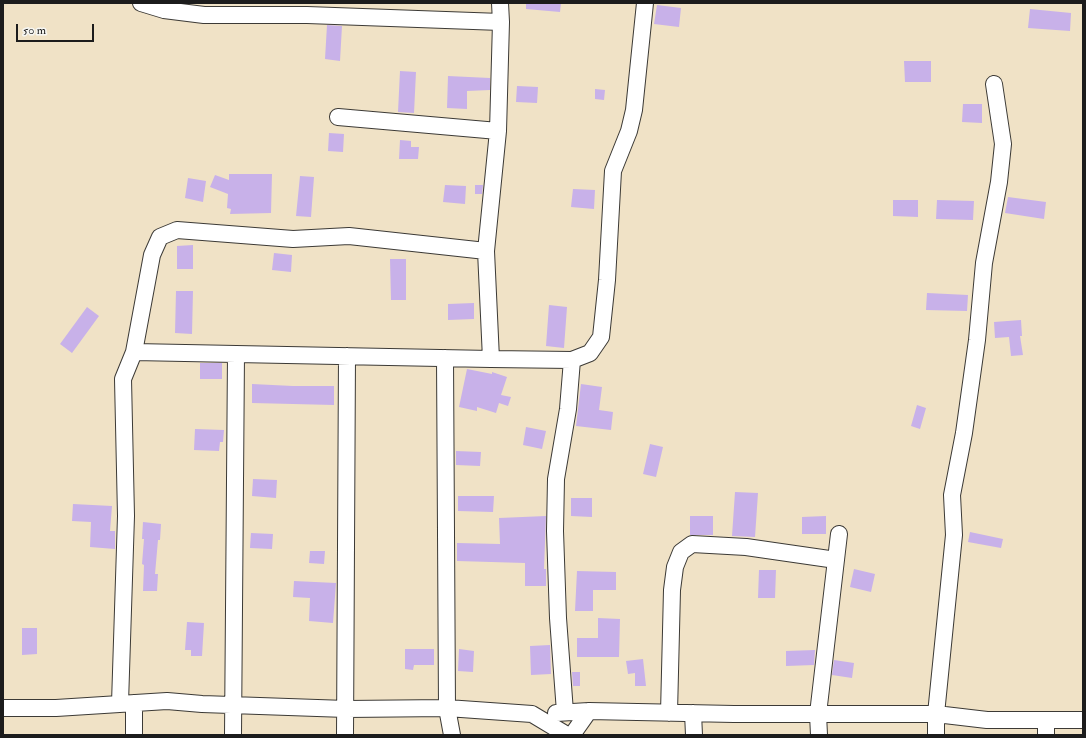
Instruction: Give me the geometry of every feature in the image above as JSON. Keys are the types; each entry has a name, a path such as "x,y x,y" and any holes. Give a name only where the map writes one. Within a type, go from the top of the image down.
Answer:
{"street":[{"path":"141,3 164,10 204,15 307,15 502,22"},
{"path":"491,359 486,251 498,131 502,22 500,3"},
{"path":"134,352 572,360 590,353 601,337 607,280 613,171 629,131 634,110 645,3"},
{"path":"936,735 936,714 954,535 952,495 964,434 977,340 984,263 1003,144 994,84"},
{"path":"338,117 498,131"},
{"path":"134,735 127,703 126,516 123,379 134,352 152,255 160,237 176,230 293,239 349,236 486,251"},
{"path":"234,735 236,354"},
{"path":"345,735 347,356"},
{"path":"445,358 447,708 452,735"},
{"path":"565,712 558,618 555,531 556,479 568,409 572,360"},
{"path":"819,735 818,714 839,534"},
{"path":"669,713 672,590 675,567 681,552 692,544 746,547 836,560"},
{"path":"3,708 56,708 167,701 233,706 346,710 447,708 532,714 589,711 669,713 936,714 1046,727 1083,720"},
{"path":"572,735 589,711"},
{"path":"693,713 694,735"},
{"path":"532,714 568,735"}],"building":[{"path":"526,3 561,3 560,12 526,9"},
{"path":"657,5 681,8 679,27 654,24"},
{"path":"1030,9 1071,13 1070,31 1028,28"},
{"path":"327,25 342,26 340,61 325,59"},
{"path":"904,61 931,61 931,82 905,82"},
{"path":"400,71 416,72 414,113 398,112"},
{"path":"448,76 490,78 490,90 467,91 467,109 447,108"},
{"path":"517,86 538,87 537,103 516,102"},
{"path":"595,89 605,90 604,100 595,99"},
{"path":"963,104 982,104 982,123 962,122"},
{"path":"329,133 344,134 343,152 328,151"},
{"path":"400,140 411,141 411,147 419,147 418,159 399,159"},
{"path":"229,174 272,174 271,213 230,214 231,209 227,208 228,194 210,187 215,175 229,180"},
{"path":"300,176 314,177 311,217 296,216"},
{"path":"188,178 206,181 203,202 185,198"},
{"path":"445,185 466,186 465,204 443,202"},
{"path":"475,185 483,185 482,194 475,194"},
{"path":"573,189 595,190 594,209 571,207"},
{"path":"1008,197 1046,202 1044,219 1005,213"},
{"path":"893,200 918,200 918,217 893,216"},
{"path":"937,200 974,201 973,220 936,219"},
{"path":"193,245 193,269 177,269 177,246"},
{"path":"274,253 292,255 291,272 272,270"},
{"path":"390,259 406,259 406,300 391,300"},
{"path":"176,291 193,291 192,334 175,333"},
{"path":"927,293 968,295 967,311 926,310"},
{"path":"474,303 474,319 448,320 448,304"},
{"path":"549,305 567,307 564,348 546,346"},
{"path":"87,307 99,316 72,353 60,344"},
{"path":"1021,320 1022,336 1020,336 1023,355 1011,356 1009,337 995,338 994,322"},
{"path":"200,363 222,363 222,379 200,379"},
{"path":"467,369 492,374 492,372 507,377 501,395 511,397 508,406 499,403 496,413 477,407 477,411 459,407"},
{"path":"252,384 334,386 334,405 252,403"},
{"path":"581,384 602,387 599,410 613,412 611,430 576,426"},
{"path":"917,405 926,408 920,429 911,426"},
{"path":"526,427 546,431 542,449 523,445"},
{"path":"195,429 224,430 223,442 220,442 219,451 194,450"},
{"path":"650,444 663,447 656,477 643,474"},
{"path":"456,451 481,452 480,466 456,465"},
{"path":"253,479 277,480 276,498 252,496"},
{"path":"735,492 758,493 755,537 732,536"},
{"path":"458,496 494,496 493,512 458,511"},
{"path":"571,498 592,498 592,517 571,516"},
{"path":"73,504 112,506 110,531 115,531 115,549 90,547 91,522 72,521"},
{"path":"546,516 544,569 546,569 546,586 525,586 525,563 457,561 457,543 500,544 499,518"},
{"path":"690,516 713,516 713,535 690,535"},
{"path":"826,516 826,534 802,534 802,517"},
{"path":"143,522 161,524 155,574 158,574 157,591 143,591"},
{"path":"970,532 1003,539 1001,548 968,542"},
{"path":"251,533 273,534 272,549 250,548"},
{"path":"310,551 325,551 324,564 309,563"},
{"path":"854,569 875,574 871,592 850,587"},
{"path":"759,570 776,570 775,598 758,598"},
{"path":"577,571 616,572 616,590 593,590 593,611 575,611"},
{"path":"294,581 336,583 333,623 309,621 310,598 293,597"},
{"path":"598,618 620,619 619,657 577,657 577,638 598,638"},
{"path":"187,622 204,623 202,656 191,656 191,650 185,650"},
{"path":"22,628 37,628 37,654 22,655"},
{"path":"550,645 551,674 531,675 530,646"},
{"path":"405,649 434,649 434,665 414,665 413,670 405,669"},
{"path":"459,649 474,651 473,672 458,671"},
{"path":"815,650 814,665 786,666 786,651"},
{"path":"643,659 646,686 635,686 635,673 628,674 626,661"},
{"path":"834,660 854,663 852,678 832,675"},
{"path":"572,672 580,672 580,686 573,686"}]}
